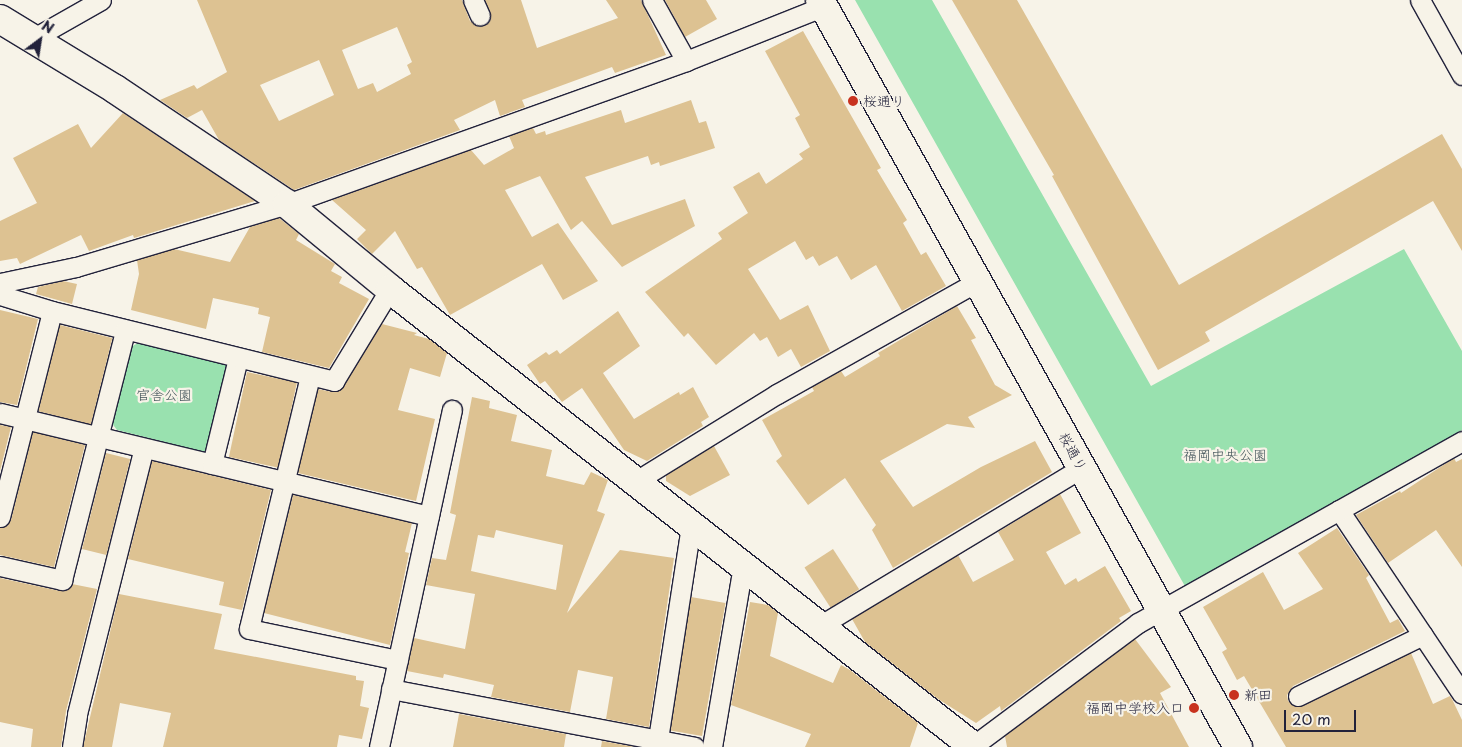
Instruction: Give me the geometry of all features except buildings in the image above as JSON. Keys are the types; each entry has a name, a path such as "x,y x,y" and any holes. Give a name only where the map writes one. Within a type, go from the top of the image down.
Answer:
{"street":[{"path":"34,38 101,0"},
{"path":"652,0 686,61"},
{"path":"1420,0 1462,76"},
{"path":"0,283 128,253 287,204 686,61 822,3"},
{"name":"桜通り","path":"822,3 1082,468 1164,609 1238,747"},
{"path":"0,19 34,38 287,204 390,289 974,746 1138,623 1462,441"},
{"path":"636,481 777,394 978,281"},
{"path":"0,294 52,311 125,331 334,381 390,289"},
{"path":"0,517 52,311"},
{"path":"0,566 62,580 125,331"},
{"path":"212,464 238,358"},
{"path":"310,376 249,630 398,660"},
{"path":"379,747 452,410"},
{"path":"0,413 429,516"},
{"path":"72,747 77,714 144,448"},
{"path":"821,625 1082,468"},
{"path":"1339,510 1462,694"},
{"path":"658,739 691,526"},
{"path":"712,747 743,565"},
{"path":"1298,696 1423,635"},
{"path":"391,689 695,747"}],"green space":[{"name":"福岡中央公園","path":"855,0 932,0 1151,386 1404,249 1462,351 1462,430 1186,588"},
{"name":"官舎公園","path":"138,343 228,365 209,448 204,452 117,430 111,422 129,348"}],"place":[{"name":"桜通り","path":"853,101"},
{"name":"新田","path":"1234,695"},
{"name":"福岡中学校入口","path":"1194,708"}]}
